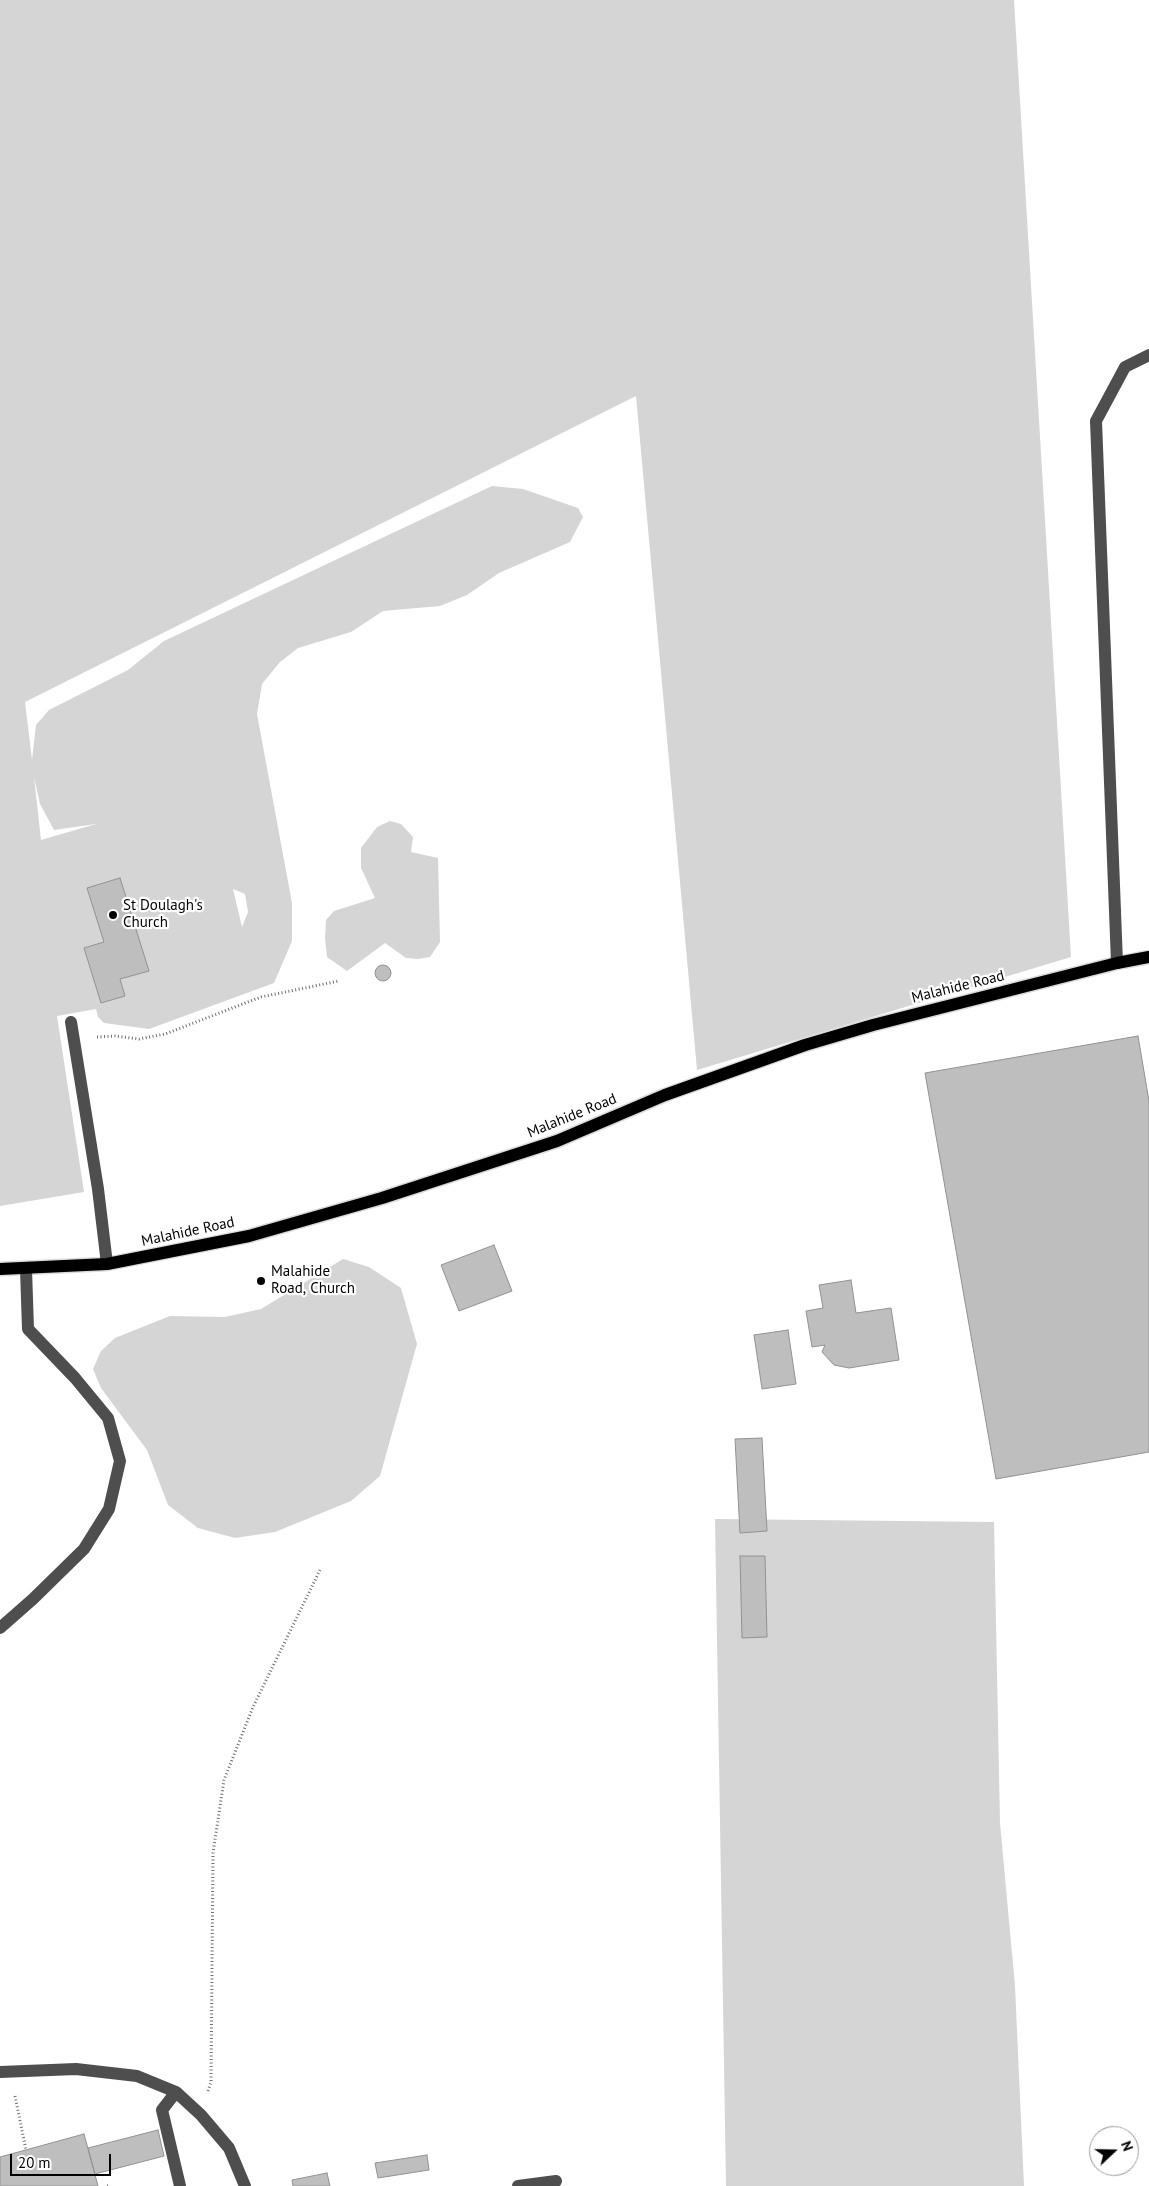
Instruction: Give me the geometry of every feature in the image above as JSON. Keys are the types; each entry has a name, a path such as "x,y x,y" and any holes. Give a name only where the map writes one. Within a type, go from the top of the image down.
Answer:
{"main road":[{"name":"Malahide Road","path":"0,1269 107,1264 249,1236 382,1198 557,1141 665,1095 805,1045 873,1025 1117,963 1149,958"}],"lane":[{"path":"1117,963 1096,421 1125,367 1149,355"},
{"path":"71,1022 98,1189 107,1264"},
{"path":"0,1628 84,1549 109,1509 120,1461 108,1418 75,1378 28,1328 26,1269"},
{"path":"5,2071 76,2069 137,2076 176,2092 201,2115 229,2148 245,2186"},
{"path":"176,2092 162,2110 180,2186"},
{"path":"518,2186 556,2181"}],"path":[{"path":"74,1039 114,1036 139,1039 165,1034 184,1029 220,1012 261,997 339,981"},
{"path":"201,2115 211,2082 213,1854 224,1780 252,1707 320,1570"},
{"path":"5,2071 26,2150"}],"shaded area":[{"path":"0,0 1014,0 1071,957 697,1070 636,396 25,702 32,760 36,725 49,710 128,670 164,641 492,486 523,489 578,508 583,517 570,542 499,573 467,595 440,606 383,611 351,632 298,648 280,662 262,684 257,714 292,903 292,941 274,983 149,1029 104,1023 98,1017 96,1009 57,1016 84,1192 0,1206","holes":["34,777 40,804 54,830 96,824 41,840","233,889 245,894 248,912 242,927"]},
{"path":"390,821 401,824 413,837 411,852 438,858 440,942 430,957 418,959 406,958 385,943 347,971 327,957 326,920 334,911 375,898 361,868 361,848 377,827"},
{"path":"343,1259 369,1267 401,1288 417,1344 380,1476 351,1501 275,1532 235,1538 198,1528 168,1505 147,1450 101,1388 93,1369 101,1351 115,1338 170,1316 225,1317 261,1309"},
{"path":"715,1519 994,1522 1000,1823 1015,1986 1024,2186 726,2186"}],"building":[{"name":"St Doulagh's Church","path":"120,878 149,971 120,979 125,996 101,1003 84,948 104,942 87,888"},
{"path":"380,965 386,965 391,970 389,979 380,981 375,976 375,970"},
{"path":"1138,1036 1149,1101 1149,1452 996,1479 925,1073"},
{"path":"494,1245 512,1291 459,1311 441,1265"},
{"path":"851,1280 856,1313 891,1308 899,1360 849,1368 834,1365 822,1352 825,1345 812,1347 806,1311 823,1308 819,1285"},
{"path":"788,1330 796,1384 762,1389 754,1335"},
{"path":"762,1438 767,1531 740,1533 735,1439"},
{"path":"740,1556 765,1556 767,1637 742,1638"},
{"path":"158,2130 164,2156 95,2174 88,2148"},
{"path":"84,2134 98,2186 0,2186 0,2157"},
{"path":"427,2155 429,2170 378,2178 375,2163"},
{"path":"327,2173 330,2186 293,2186 292,2180"}],"place":[{"name":"St Doulagh's Church","path":"113,915"},
{"name":"Malahide Road, Church","path":"261,1281"}]}
